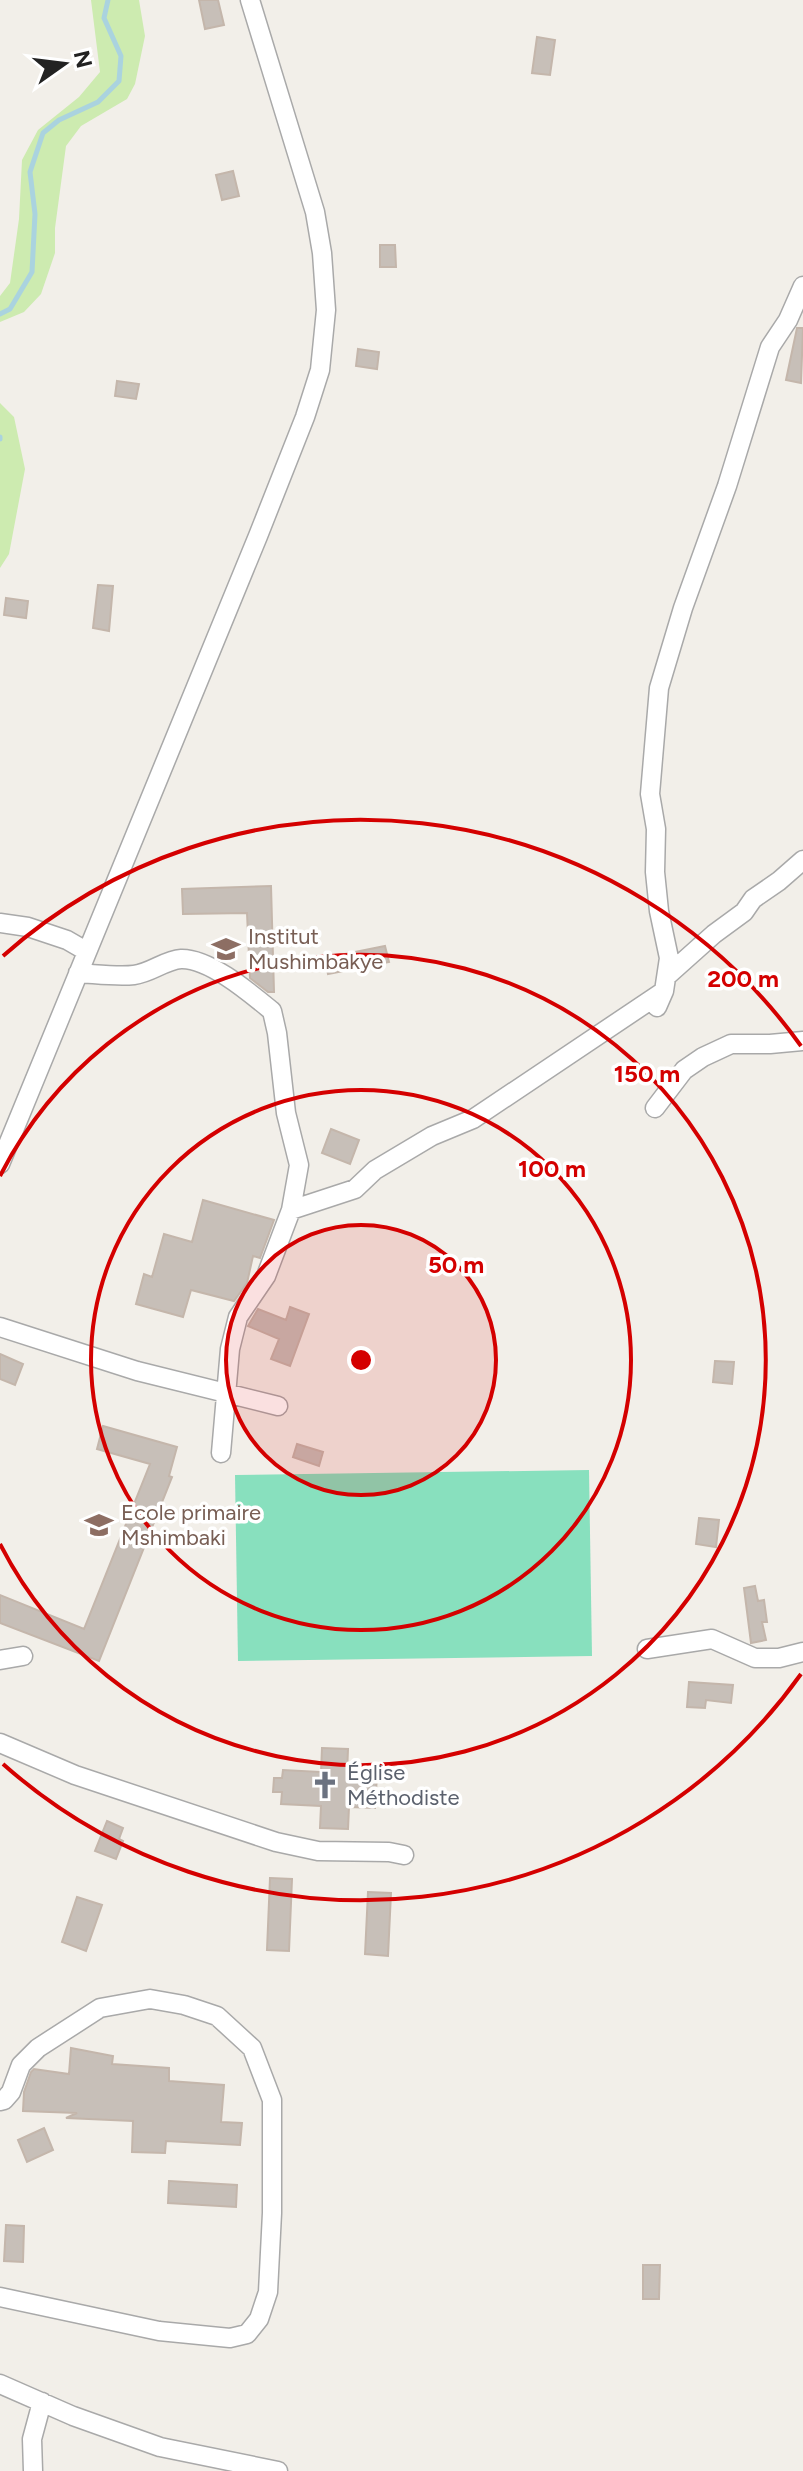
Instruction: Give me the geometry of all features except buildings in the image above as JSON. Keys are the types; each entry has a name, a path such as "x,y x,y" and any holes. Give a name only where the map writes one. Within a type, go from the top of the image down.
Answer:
{"street":[{"path":"0,1164 258,536 320,370 326,310 315,212 250,0"},
{"path":"663,991 669,958 659,911 655,872 656,829 650,794 659,688 770,347 788,320 803,286"},
{"path":"291,1210 355,1189 375,1170 432,1136 473,1119 663,991 714,934 803,860"},
{"path":"0,923 28,927 67,940 86,951"},
{"path":"78,973 134,975 184,959 206,964 272,1011 286,1113 299,1165 291,1210 266,1276 238,1317 230,1349 221,1453"},
{"path":"655,1108 684,1070 731,1044 803,1041"},
{"path":"0,1327 137,1371 278,1406"},
{"path":"647,1649 712,1639 755,1658 779,1658 803,1652"},
{"path":"0,1660 23,1656"},
{"path":"0,1743 75,1775 276,1842 318,1851 404,1855"},
{"path":"0,2101 11,2092 21,2065 38,2048 100,2008 150,1999 184,2005 217,2016 252,2048 272,2100 268,2292 259,2319 247,2334 230,2338 159,2331 0,2297"},
{"path":"0,2384 73,2416 160,2447 278,2471"},
{"path":"33,2471 32,2439 42,2402"}],"green space":[{"path":"91,0 139,0 145,36 135,84 127,99 81,126 66,146 55,228 55,253 41,294 24,312 0,322 0,296 10,283 19,219 22,160 38,130 79,97 100,72"},
{"path":"0,403 14,417 25,469 9,554 0,568"},
{"path":"589,1470 592,1656 238,1661 235,1475"}],"waterway":[{"path":"0,314 10,309 32,272 35,214 30,172 43,133 59,120 98,102 119,81 121,56 104,18 108,0"}],"place":[{"name":"Institut Mushimbakye","path":"226,949"},
{"name":"Ecole primaire Mshimbaki","path":"99,1525"},
{"name":"Église Méthodiste","path":"325,1785"}]}
